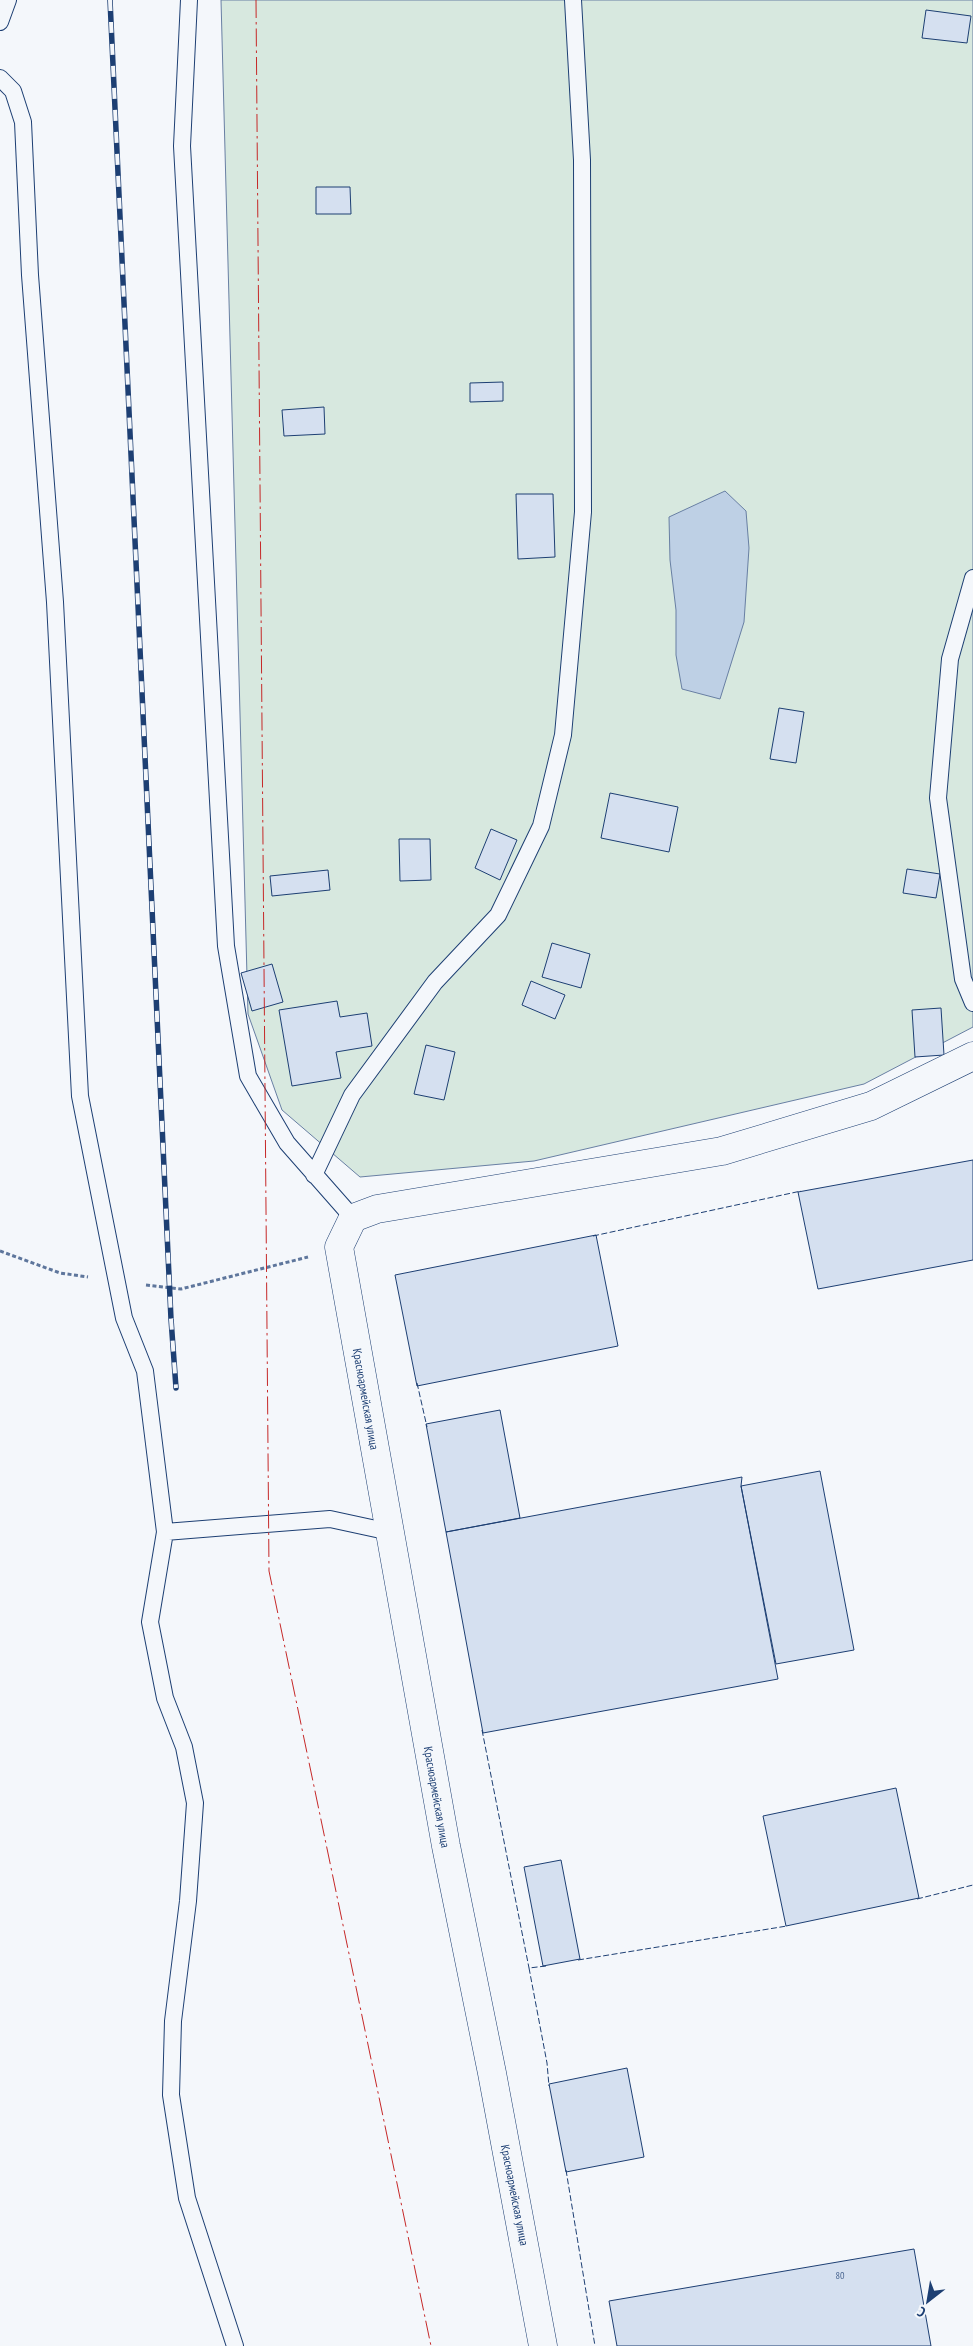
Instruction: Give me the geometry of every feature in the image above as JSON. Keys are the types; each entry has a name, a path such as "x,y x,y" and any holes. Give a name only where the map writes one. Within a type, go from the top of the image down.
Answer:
{"street":[{"path":"338,1247 353,1218 377,1209 722,1151 871,1106 973,1056"},
{"name":"Красноармейская улица","path":"338,1247 446,1846 544,2346"}],"lane":[{"path":"0,22 8,0"},
{"path":"189,0 182,146 226,946 248,1076 287,1143 353,1218"},
{"path":"314,1175 352,1095 435,982 498,915 542,826 564,735 583,512 582,160 573,0"},
{"path":"0,78 13,91 23,122 30,275 55,602 80,1096 124,1318 145,1371 165,1532 150,1622 165,1698 184,1747 195,1803 188,1901 173,2021 171,2095 187,2198 235,2346"},
{"path":"973,578 950,659 938,798 963,980 973,1003"},
{"path":"165,1532 330,1519 390,1532"}],"path":[{"path":"0,1251 60,1273 116,1282 181,1289 290,1263 338,1247"}],"shaded area":[{"path":"221,0 973,0 973,1027 864,1084 534,1161 360,1177 282,1110 248,1014"}],"water":[{"path":"725,491 746,511 749,548 744,622 720,699 682,689 676,655 676,610 670,560 669,517"}],"building":[{"path":"926,10 971,16 967,43 922,38"},
{"path":"316,187 350,187 351,214 316,214"},
{"path":"503,382 503,401 470,402 470,383"},
{"path":"324,407 325,434 284,436 282,410"},
{"path":"516,494 553,494 555,557 518,559"},
{"path":"779,708 804,712 796,763 770,759"},
{"path":"610,793 678,807 669,852 601,838"},
{"path":"491,829 517,840 500,880 475,868"},
{"path":"399,839 430,839 431,880 400,881"},
{"path":"907,869 940,874 936,898 903,893"},
{"path":"328,870 330,890 272,896 270,876"},
{"path":"552,943 590,954 581,988 542,977"},
{"path":"272,964 283,1002 252,1011 241,973"},
{"path":"531,981 565,995 555,1019 522,1005"},
{"path":"337,1001 340,1017 367,1013 372,1046 336,1052 341,1078 292,1086 279,1010"},
{"path":"941,1008 944,1055 915,1057 912,1010"},
{"path":"426,1045 455,1052 444,1100 414,1094"},
{"path":"973,1160 973,1260 818,1289 798,1192"},
{"path":"596,1235 618,1346 417,1386 395,1275"},
{"path":"500,1410 520,1518 446,1532 426,1424"},
{"path":"820,1471 854,1650 776,1664 741,1486"},
{"path":"742,1477 741,1486 778,1679 483,1733 446,1532"},
{"path":"896,1788 919,1898 786,1926 763,1816"},
{"path":"561,1860 580,1959 543,1966 524,1867"},
{"path":"627,2068 644,2157 566,2172 549,2084"},
{"path":"914,2249 931,2346 617,2346 609,2301"}],"railway":[{"path":"110,0 171,1319 176,1388"}],"fence":[{"path":"593,1236 801,1191"},
{"path":"417,1383 427,1427"},
{"path":"482,1730 529,1968"},
{"path":"917,1899 973,1885"},
{"path":"578,1960 787,1926"},
{"path":"546,1966 529,1968 547,2063 549,2086"},
{"path":"566,2170 595,2346"}],"power":[{"path":"256,0 269,1571 431,2346"}]}
